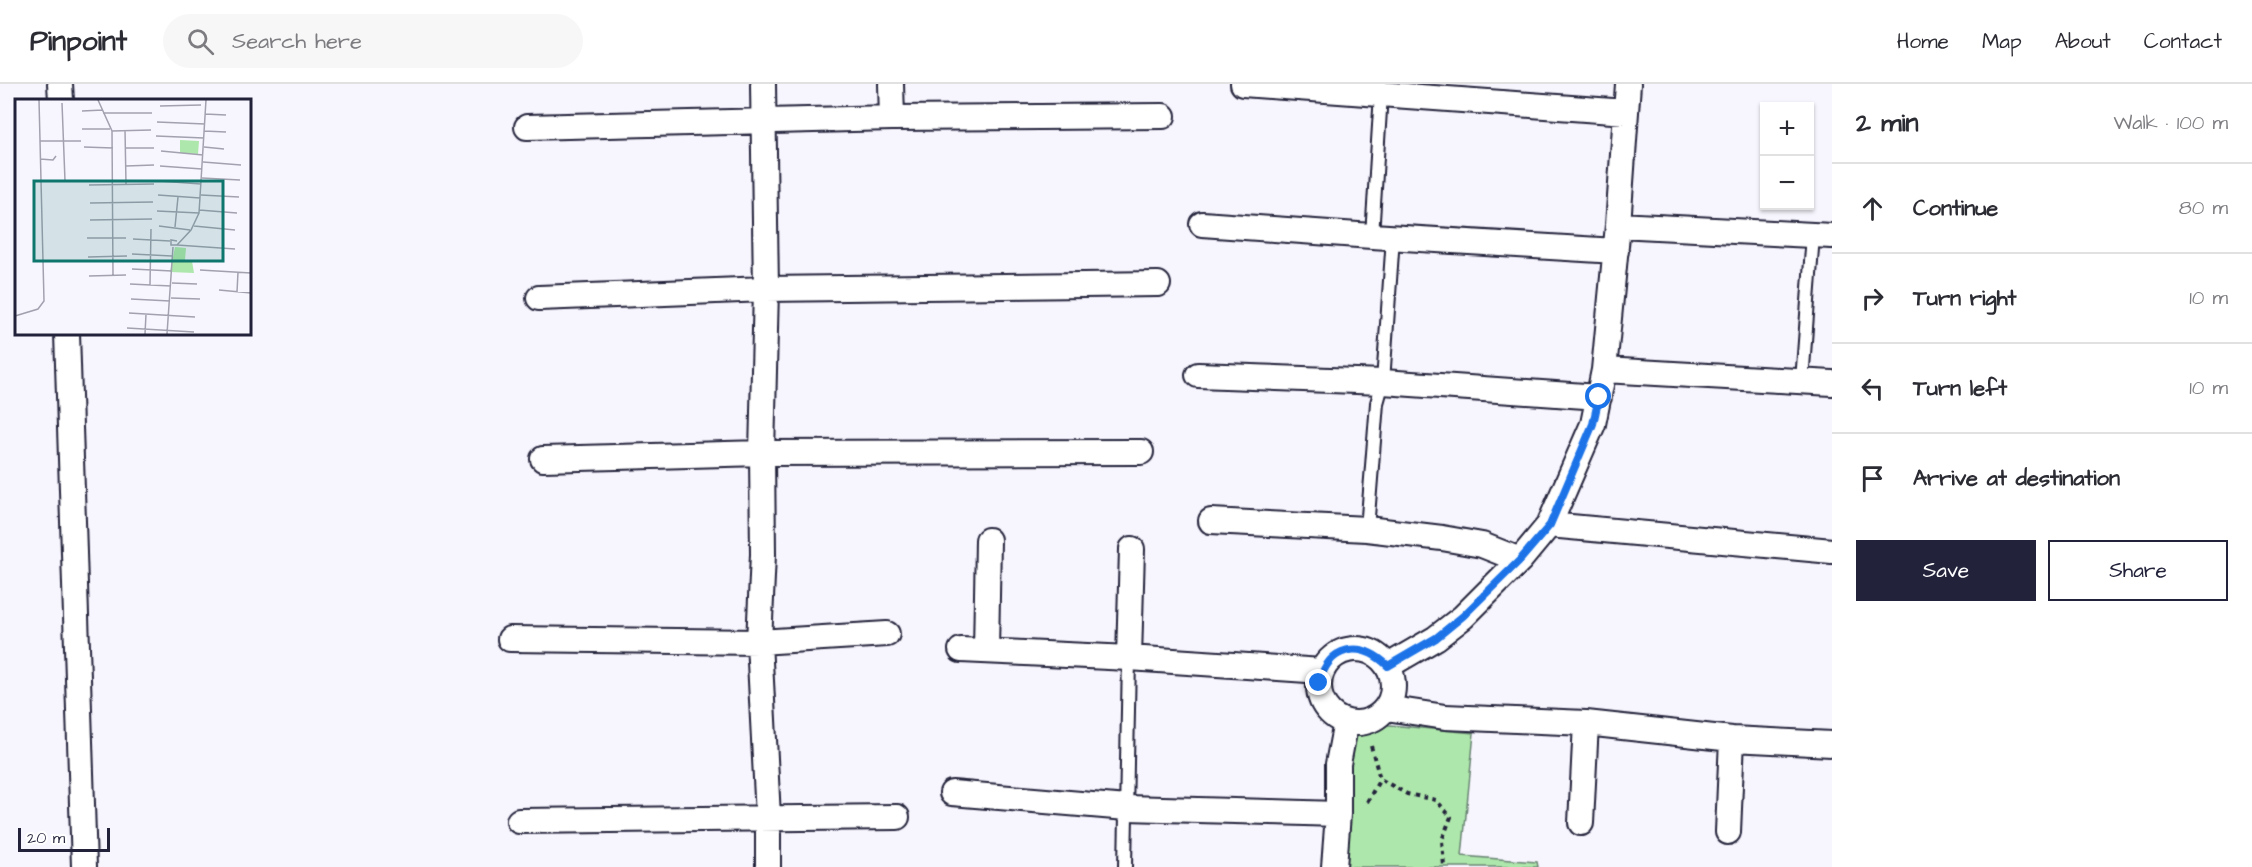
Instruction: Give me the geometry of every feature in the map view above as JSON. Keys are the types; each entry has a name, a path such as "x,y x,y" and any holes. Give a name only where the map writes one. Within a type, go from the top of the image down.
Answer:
{"street":[{"path":"60,84 61,99"},
{"path":"763,84 766,289 762,453 763,554 759,642 768,817 768,867"},
{"path":"891,84 892,118"},
{"path":"1243,84 1381,94 1405,91 1626,112"},
{"path":"1388,666 1436,638 1463,616 1520,560 1550,525 1593,424 1604,370 1616,251 1628,84"},
{"path":"527,127 763,120 1163,116"},
{"path":"1202,224 1616,251"},
{"path":"1618,225 1823,236"},
{"path":"539,298 766,289 1158,284"},
{"path":"68,334 84,867"},
{"path":"1604,370 1832,383"},
{"path":"1198,375 1383,382 1599,397"},
{"path":"543,459 762,453 1142,452"},
{"path":"1211,521 1367,529 1482,545 1520,560"},
{"path":"1550,525 1832,551"},
{"path":"986,651 988,540"},
{"path":"1129,658 1132,549"},
{"path":"510,639 759,642 887,634"},
{"path":"1386,708 1392,694 1393,679 1388,666 1376,655 1361,649 1346,651 1332,658 1322,671 1319,683 1326,708 1335,716 1355,722 1386,708 1445,717 1586,723 1732,739 1832,744"},
{"path":"961,650 1322,671"},
{"path":"1334,867 1338,814 1338,764 1355,722"},
{"path":"1581,823 1586,723"},
{"path":"1728,832 1732,739"},
{"path":"952,794 1127,808 1338,814"},
{"path":"519,821 897,817"}],"lane":[{"path":"1367,529 1377,403 1383,382 1381,94"},
{"path":"1803,381 1823,236"},
{"path":"1125,867 1129,658"}],"path":[{"path":"1355,722 1380,779 1407,794 1436,800 1451,817 1443,840 1444,867"}],"green space":[{"path":"1368,723 1474,733 1462,856 1537,862 1538,867 1328,867 1333,756"}],"route":[{"path":"1319,683 1322,671 1332,658 1346,651 1361,649 1376,655 1388,666 1436,638 1463,616 1520,560 1550,525 1593,424 1599,397"}]}
